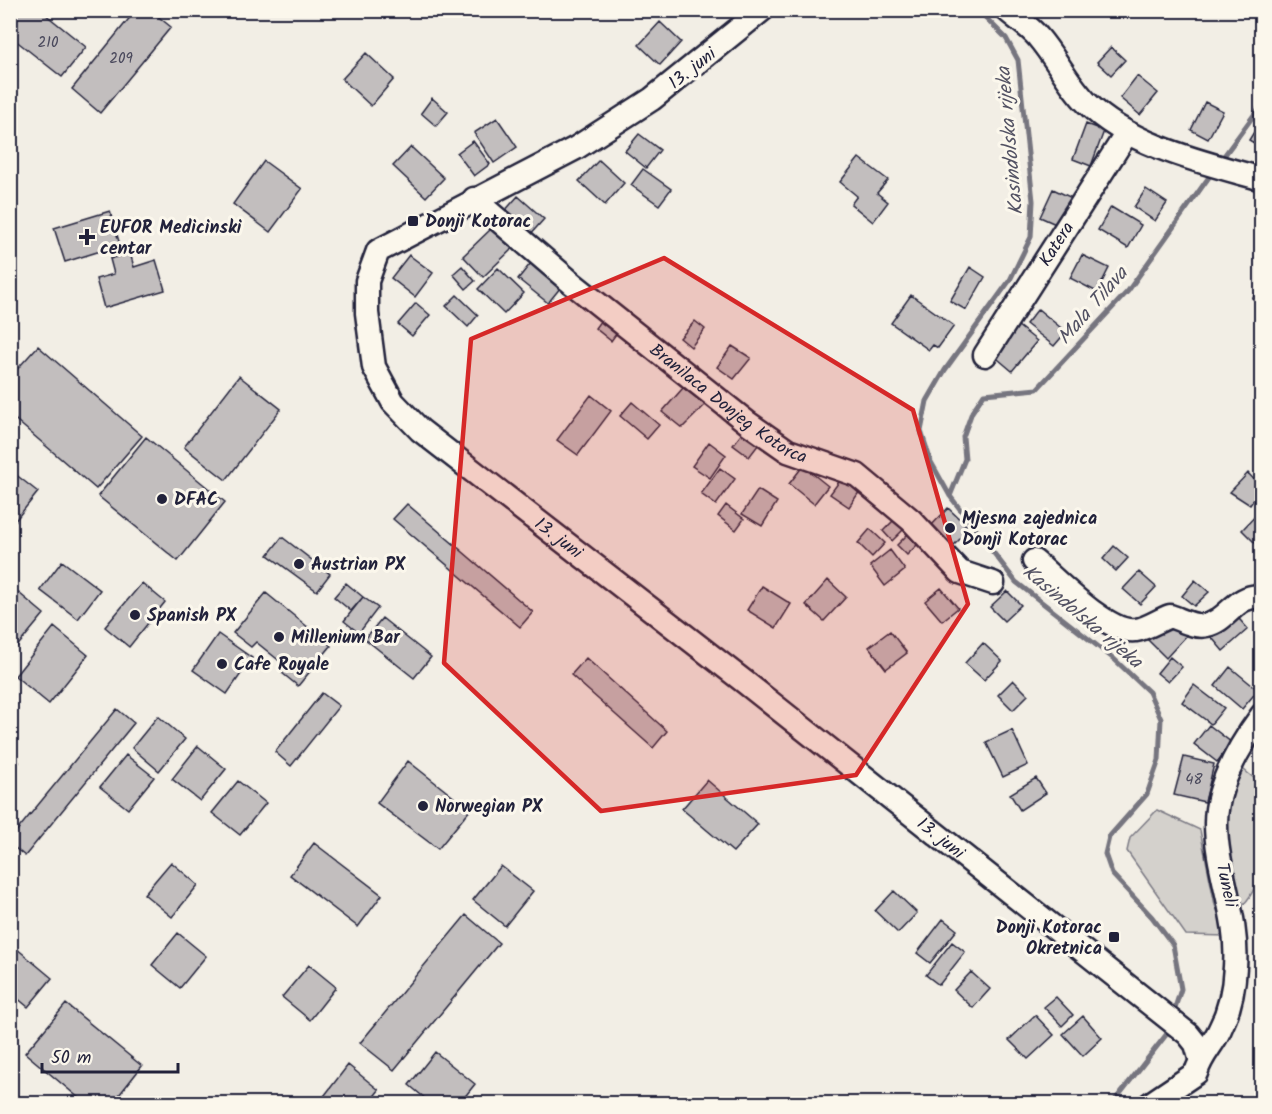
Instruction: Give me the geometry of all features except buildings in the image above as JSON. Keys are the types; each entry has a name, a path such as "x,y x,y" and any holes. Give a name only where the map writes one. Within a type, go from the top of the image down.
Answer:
{"street":[{"name":"13. juni","path":"762,10 652,99 576,148 474,199 378,251 367,281 367,313 375,367 393,402 420,430 746,683 1188,1034 1196,1044 1200,1058"},
{"path":"1007,10 1037,36 1087,103 1127,133 1217,166 1262,179"},
{"name":"Katera","path":"986,355 1127,133"},
{"name":"Branilaca Donjeg Kotorca","path":"474,199 573,284 748,423 788,451 857,475 911,520 960,572 993,583"},
{"path":"1034,561 1107,622 1123,630 1137,630 1170,616 1191,624 1207,625 1215,622 1241,600 1262,597"},
{"name":"Tuneli","path":"1200,1058 1220,1030 1230,1001 1235,970 1235,920 1218,844 1218,803 1233,762 1262,715"},
{"path":"1150,1104 1196,1073 1200,1058"}],"highlighted area":[{"path":"664,258 913,410 968,604 856,775 601,811 444,663 471,339"}],"shaded area":[{"path":"1238,765 1261,784 1263,831 1258,879 1243,905 1233,894 1221,826"},
{"path":"1157,810 1200,830 1215,905 1227,936 1186,935 1127,851 1130,838"}],"waterway":[{"name":"Kasindolska rijeka","path":"978,10 1006,38 1018,60 1033,201 1031,237 1010,280 945,370 927,401 921,431 931,462 950,496 1016,582 1114,659 1149,692 1161,719 1159,760 1147,794 1109,837 1105,854 1112,874 1152,917 1173,945 1181,989 1173,1014"},
{"name":"Mala Tilava","path":"1221,160 1262,104"},
{"name":"Mala Tilava","path":"950,496 965,459 963,437 972,412 984,394 1037,389 1128,291 1214,170"},
{"name":"Kasindolska rijeka","path":"1112,1104 1166,1035 1170,1026"}],"place":[{"name":"Donji Kotorac","path":"413,221"},
{"name":"EUFOR Medicinski centar","path":"87,237"},
{"name":"DFAC","path":"162,499"},
{"name":"Mjesna zajednica Donji Kotorac","path":"950,528"},
{"name":"Austrian PX","path":"299,564"},
{"name":"Spanish PX","path":"135,615"},
{"name":"Millenium Bar","path":"279,637"},
{"name":"Cafe Royale","path":"222,664"},
{"name":"Norwegian PX","path":"423,806"},
{"name":"Donji Kotorac Okretnica","path":"1114,937"}]}
